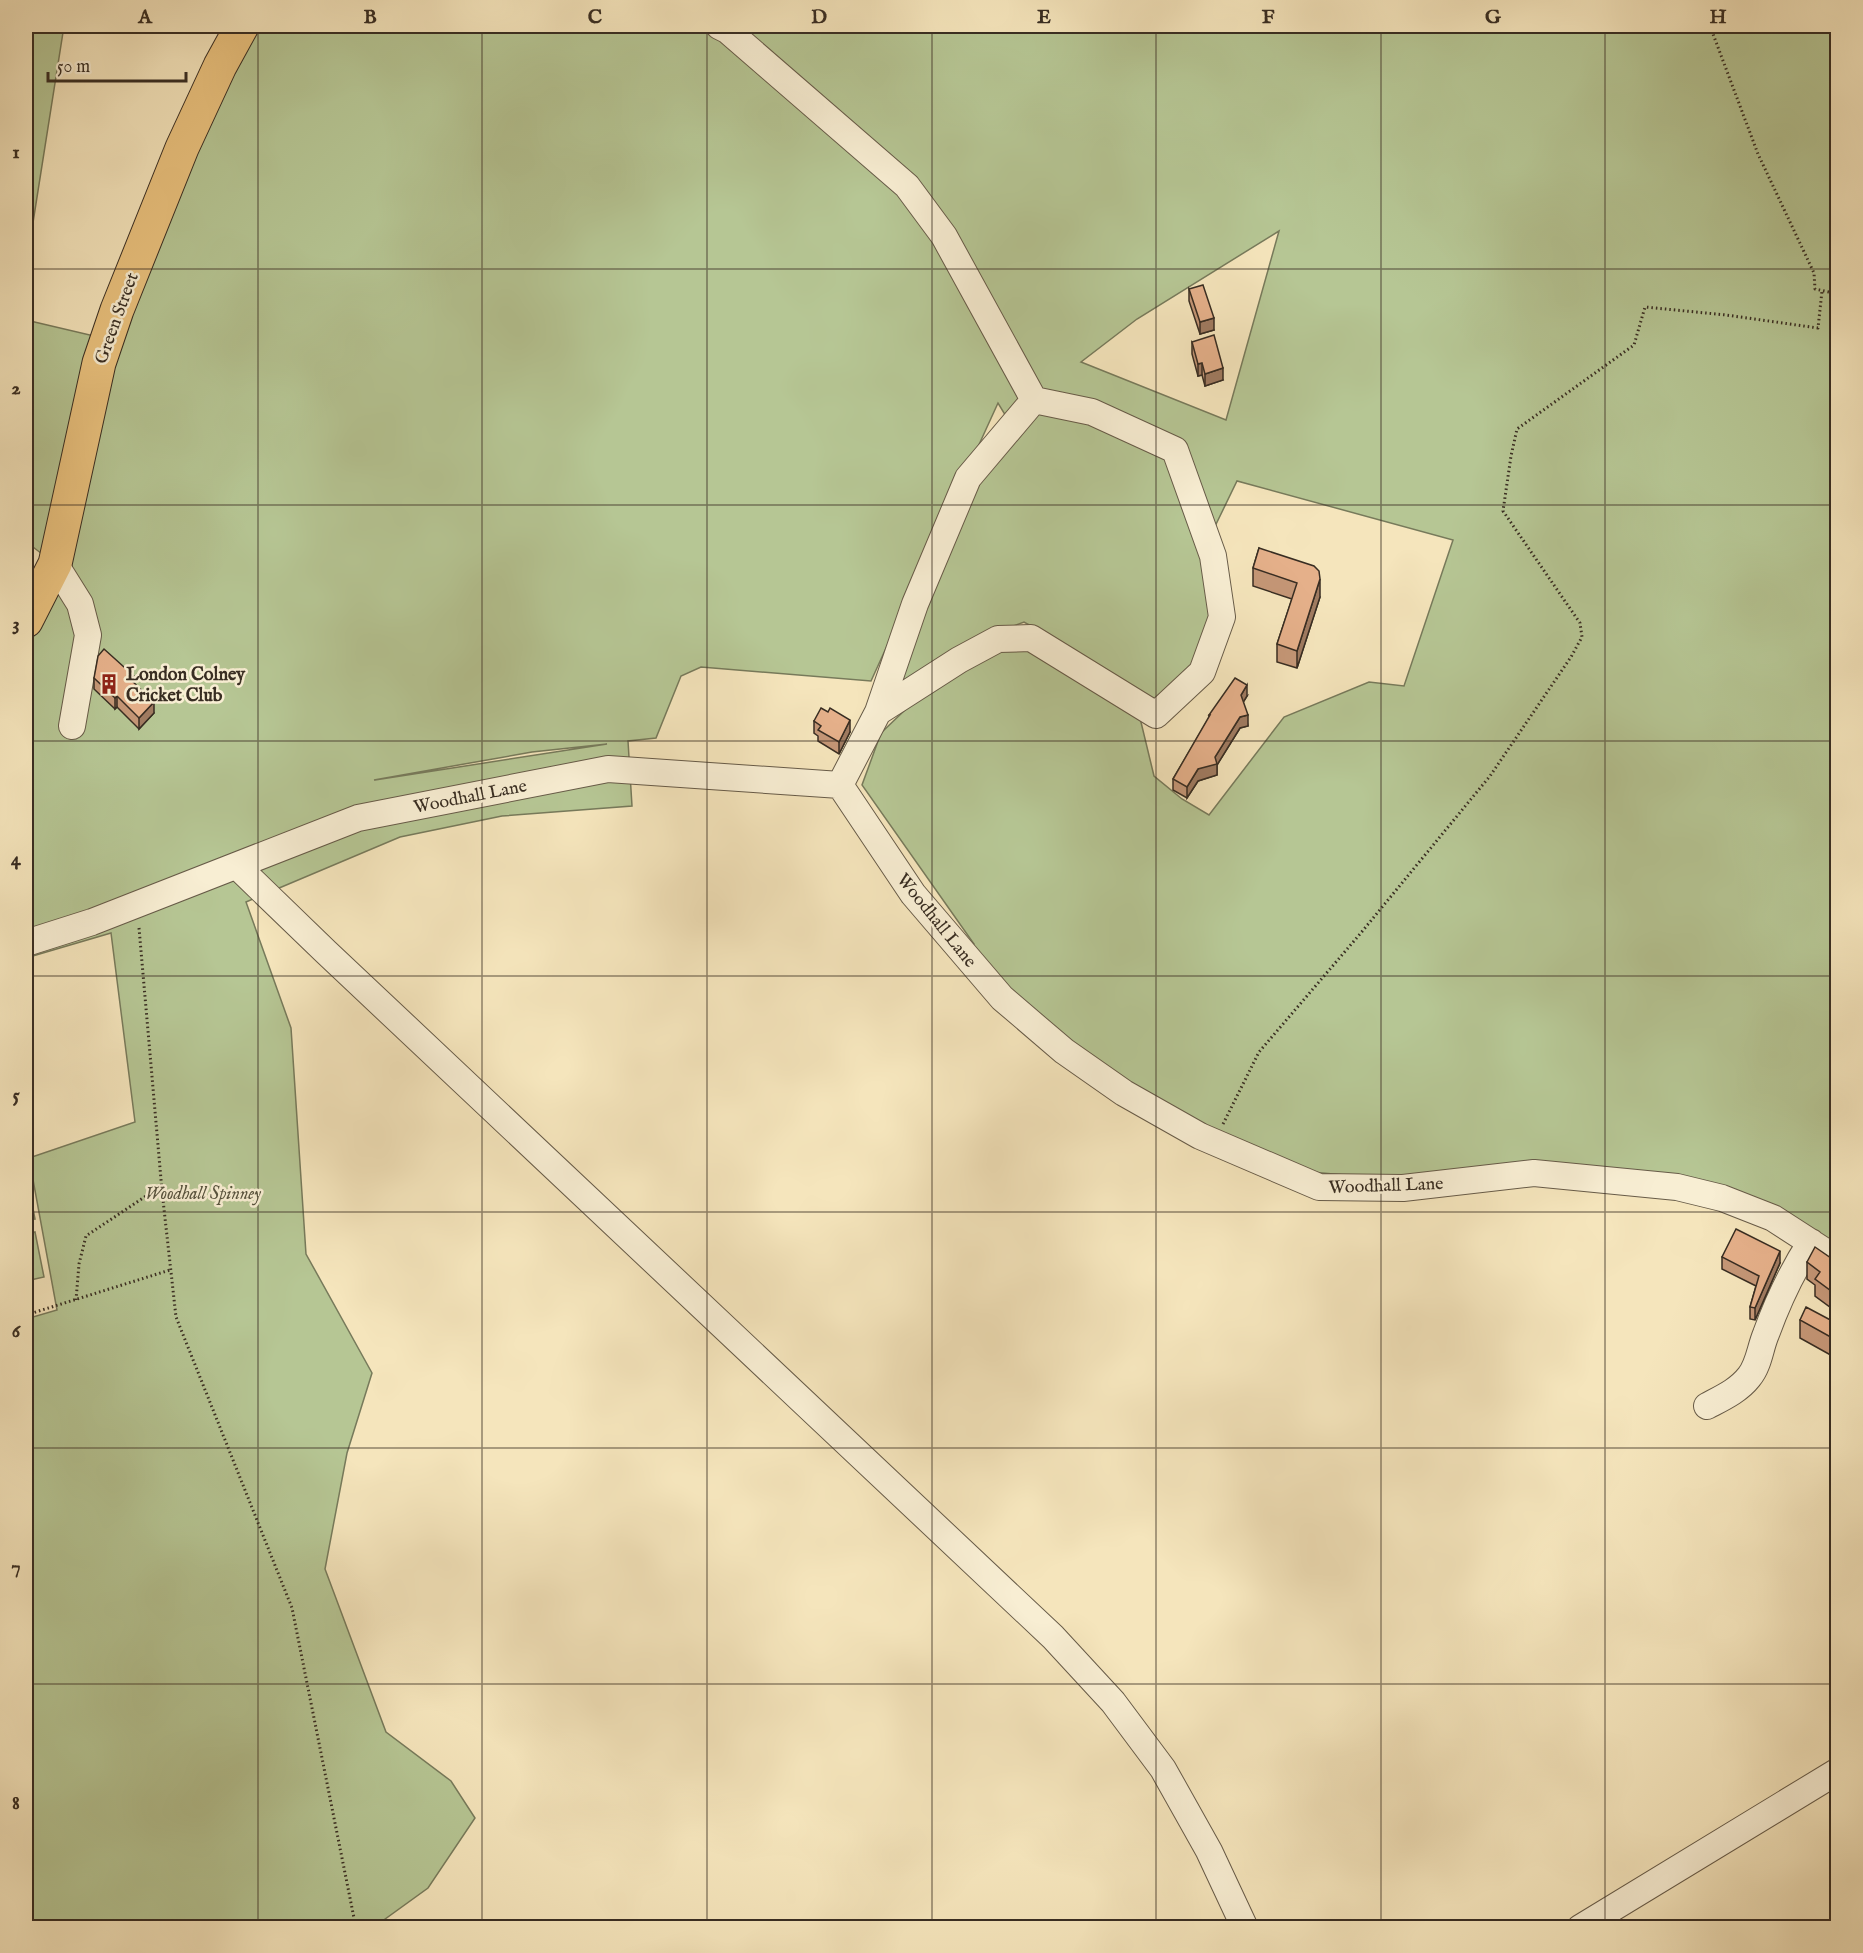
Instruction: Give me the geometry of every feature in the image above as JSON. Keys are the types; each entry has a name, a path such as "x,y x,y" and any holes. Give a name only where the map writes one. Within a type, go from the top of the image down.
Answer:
{"main road":[{"name":"Green Street","path":"26,621 55,564 99,363 117,310 182,148 220,66 242,26"}],"street":[{"path":"719,26 727,30 907,186 944,236 1034,400 1092,412 1175,450 1213,556 1222,617 1202,672 1156,715 1032,638 998,639 959,660 878,712"},
{"path":"840,785 878,712 915,604 968,478 1034,400"},
{"path":"55,564 80,604 88,635 72,726"},
{"name":"Woodhall Lane","path":"26,943 93,922 358,818 608,769 840,785 912,894 1002,999 1064,1051 1124,1093 1214,1141 1319,1187 1403,1188 1534,1173 1677,1187 1722,1198 1773,1218 1838,1260"},
{"path":"237,866 1053,1637 1113,1702 1162,1769 1209,1851 1245,1928"},
{"path":"1707,1406 1730,1394 1749,1377 1757,1365 1766,1334 1792,1271 1811,1242"},
{"path":"1580,1928 1838,1772"}],"path":[{"path":"1710,26 1758,154 1814,273 1815,288 1838,294"},
{"path":"1214,1141 1259,1052 1490,776 1582,637 1580,623 1503,511 1517,429 1634,345 1646,307 1818,328 1822,291"},
{"path":"137,905 162,1191 176,1317 292,1608 356,1928"},
{"path":"76,1300 79,1264 86,1236 149,1194 162,1191"},
{"path":"26,1316 170,1270"}],"green space":[{"path":"26,26 64,26 26,267"},
{"name":"Woodhall Spinney","path":"253,26 1837,26 1837,1246 1739,1193 1379,1178 1311,1172 1210,1130 1071,1049 969,950 974,944 862,785 881,733 928,688 998,646 1034,647 1140,718 1154,776 1182,799 1209,815 1284,717 1369,682 1404,686 1453,540 1237,481 1203,551 1213,612 1195,667 1152,707 1048,635 1024,622 979,639 886,701 980,475 1015,431 998,403 871,681 701,667 681,676 656,738 628,741 632,806 502,816 400,837 246,902 291,1028 306,1254 372,1373 347,1453 325,1569 386,1732 451,1781 475,1818 428,1888 374,1927 26,1927 26,1319 57,1310 29,1158 135,1122 111,933 26,958 26,636 104,368 170,198","holes":["1279,231 1226,420 1081,362 1137,319","607,744 375,780 374,780 532,752"]},
{"path":"26,320 107,339 55,564 33,547 26,559"},
{"path":"26,1172 35,1219 26,1220"},
{"path":"35,1232 44,1277 26,1281 26,1234"}],"building":[{"path":"1203,285 1214,318 1200,322 1189,289"},
{"path":"1214,335 1223,368 1205,374 1202,363 1198,364 1192,342"},
{"path":"1259,548 1314,566 1319,571 1320,579 1297,651 1277,644 1297,583 1253,568"},
{"path":"104,649 134,676 131,680 154,702 139,718 117,696 115,698 94,678 98,656"},
{"path":"1235,678 1247,685 1241,695 1248,715 1240,717 1215,757 1217,764 1198,769 1187,787 1173,779 1209,715"},
{"path":"821,708 828,712 830,708 850,720 839,742 818,730 821,726 814,721"},
{"path":"1736,1229 1780,1251 1755,1308 1750,1307 1759,1276 1722,1257"},
{"path":"1815,1247 1838,1263 1838,1296 1815,1279 1820,1272 1807,1262"},
{"path":"1806,1307 1838,1324 1836,1340 1800,1320"}],"place":[{"name":"London Colney Cricket Club","path":"109,684"}]}
